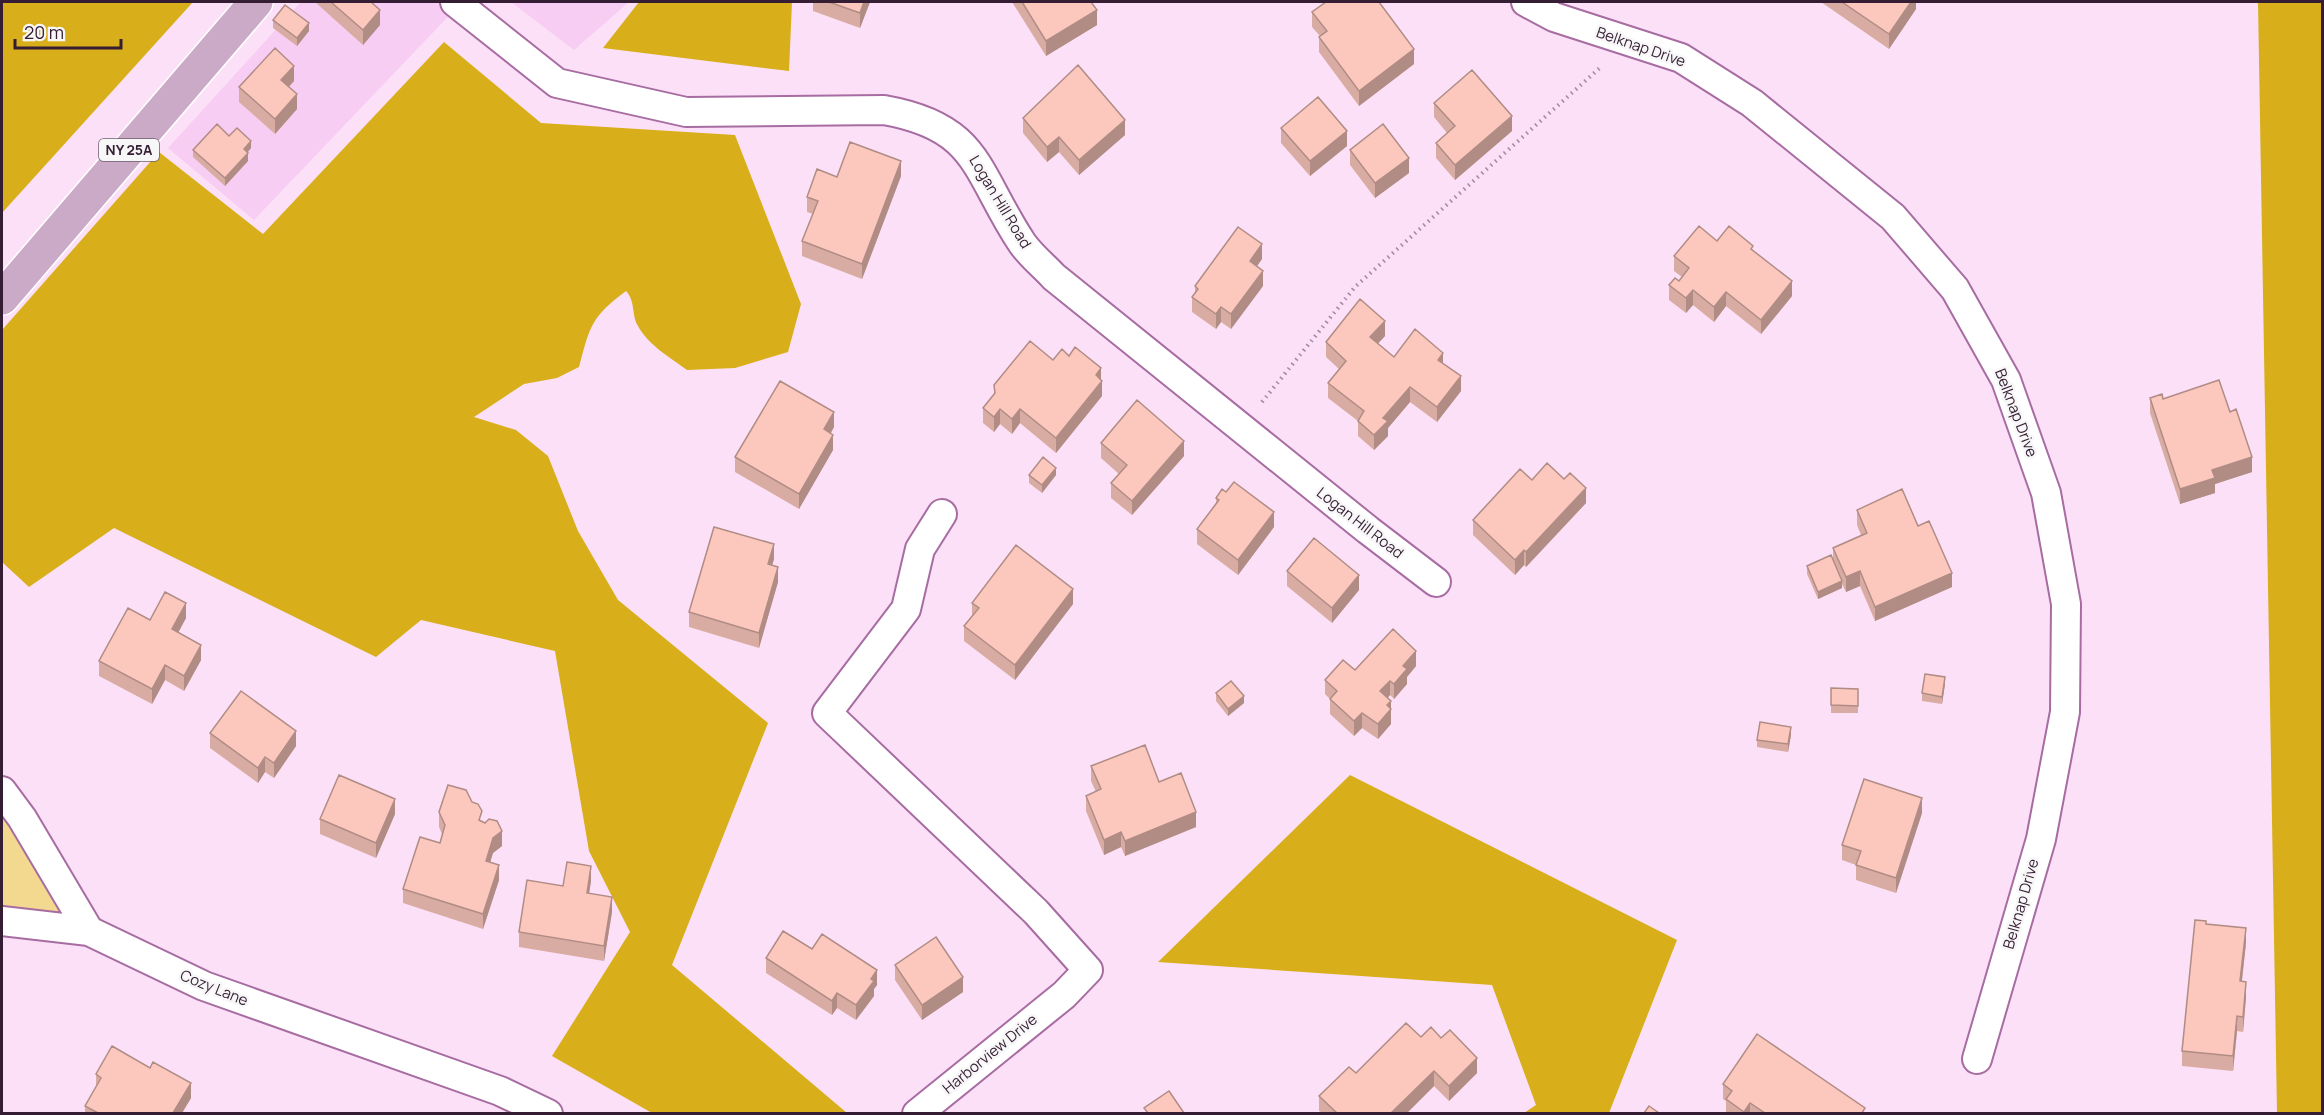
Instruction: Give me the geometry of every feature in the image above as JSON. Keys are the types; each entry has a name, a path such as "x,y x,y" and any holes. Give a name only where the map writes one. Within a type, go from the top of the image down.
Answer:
{"main road":[{"name":"NY 25A","path":"2,298 256,2"}],"street":[{"name":"Logan Hill Road","path":"454,2 557,83 686,112 884,111 914,116 941,128 962,143 976,160 986,184 1024,246 1054,277 1436,582"},
{"name":"Belknap Drive","path":"1526,2 1554,17 1681,58 1752,103 1893,217 1955,289 2007,380 2046,493 2066,604 2065,712 2041,839 1977,1059"},
{"name":"Harborview Drive","path":"917,1113 1064,995 1089,970 1036,912 827,713 906,609 920,549 942,514"},
{"path":"2,791 22,818 89,931"},
{"path":"2,921 89,931"},
{"name":"Cozy Lane","path":"89,931 204,986 500,1091 548,1113"}],"path":[{"path":"1242,428 1354,287 1629,42"}],"shaded area":[{"path":"2,2 193,2 2,213"},
{"path":"301,2 462,2 254,220 168,148"},
{"path":"511,2 629,2 574,50"},
{"path":"639,2 792,2 789,71 603,48"},
{"path":"2258,2 2322,2 2322,1113 2277,1113"},
{"path":"444,42 541,123 735,135 801,304 788,352 735,368 687,370 660,351 642,333 636,322 631,299 626,291 605,308 594,323 589,332 579,367 557,378 524,384 474,417 516,430 548,456 578,531 618,600 768,723 672,965 847,1113 652,1113 552,1056 630,932 589,851 555,651 421,620 376,657 114,528 29,587 2,562 2,330 159,152 263,234"},
{"path":"1350,775 1677,940 1609,1113 1524,1113 1536,1105 1492,985 1158,962"},
{"path":"2,802 78,924 2,912"}],"building":[{"path":"331,2 371,2 380,10 363,30"},
{"path":"829,2 864,2 860,13"},
{"path":"1022,2 1091,2 1097,10 1046,41"},
{"path":"1326,2 1379,2 1414,49 1359,91 1319,37 1327,31 1312,12"},
{"path":"1842,2 1911,2 1889,34"},
{"path":"285,5 309,23 297,38 273,20"},
{"path":"275,48 294,66 281,80 297,94 275,119 239,87"},
{"path":"1078,65 1125,120 1079,160 1059,137 1047,147 1023,118"},
{"path":"1472,70 1512,116 1455,165 1436,143 1455,126 1434,103"},
{"path":"1318,97 1347,131 1310,161 1281,128"},
{"path":"217,124 229,136 237,128 251,141 244,149 248,153 225,178 193,150"},
{"path":"1383,124 1409,158 1375,183 1350,150"},
{"path":"850,142 901,161 862,264 802,241 818,201 807,197 817,169 837,177"},
{"path":"1699,226 1717,241 1729,226 1753,246 1751,249 1792,281 1761,320 1726,292 1714,307 1693,290 1686,298 1669,285 1675,278 1679,281 1689,268 1674,256"},
{"path":"1238,227 1262,244 1250,261 1263,271 1231,314 1221,307 1216,314 1192,297 1198,289 1195,286"},
{"path":"1360,299 1385,321 1370,337 1394,357 1415,329 1443,353 1438,360 1461,376 1437,407 1410,387 1383,418 1388,421 1374,435 1358,421 1364,411 1328,383 1346,361 1326,342"},
{"path":"1030,341 1053,360 1062,349 1069,356 1075,347 1101,368 1096,375 1102,381 1056,438 1020,409 1012,419 1000,409 994,417 983,408 995,393 994,385"},
{"path":"2219,380 2230,412 2236,409 2252,457 2212,470 2215,478 2180,489 2150,398 2162,394 2163,399"},
{"path":"780,381 834,412 824,429 833,435 799,494 735,457"},
{"path":"1137,400 1184,441 1132,501 1111,483 1127,465 1101,443"},
{"path":"1043,457 1056,468 1042,485 1029,475"},
{"path":"1547,463 1564,479 1570,473 1586,488 1526,552 1524,550 1515,560 1473,520 1520,469 1532,480"},
{"path":"1234,482 1274,512 1238,560 1197,529 1219,500 1216,498 1222,489 1226,492"},
{"path":"1902,489 1918,526 1929,521 1952,573 1875,607 1860,571 1846,577 1833,548 1867,533 1857,510"},
{"path":"714,527 774,544 768,564 778,567 759,633 689,612"},
{"path":"1314,538 1359,575 1332,608 1287,571"},
{"path":"1016,545 1073,589 1015,665 964,626 979,608 972,603"},
{"path":"1831,555 1842,581 1818,592 1807,566"},
{"path":"165,592 186,603 172,629 201,645 184,676 165,665 152,689 99,661 128,608 150,620"},
{"path":"1393,629 1416,651 1403,666 1407,669 1394,684 1390,681 1380,691 1391,701 1387,705 1391,709 1378,724 1362,713 1354,721 1330,699 1337,691 1325,680 1343,660 1355,670"},
{"path":"1925,674 1945,677 1942,697 1922,693"},
{"path":"1231,681 1244,696 1228,709 1216,693"},
{"path":"1831,688 1858,689 1858,706 1831,705"},
{"path":"241,691 296,731 274,763 265,757 258,768 210,733"},
{"path":"1760,722 1791,727 1788,744 1757,740"},
{"path":"1145,745 1159,782 1181,773 1196,812 1125,841 1121,832 1104,840 1086,796 1101,789 1091,766"},
{"path":"339,775 395,799 376,843 320,819"},
{"path":"1864,779 1922,798 1896,878 1856,865 1861,851 1842,845"},
{"path":"448,785 466,790 472,802 478,804 482,811 479,820 485,823 489,819 497,821 502,831 493,838 486,861 499,865 483,914 403,889 420,837 440,843 445,825 439,812"},
{"path":"567,862 591,866 587,893 612,897 604,946 519,932 527,880 563,886"},
{"path":"2195,920 2206,921 2206,924 2246,928 2240,981 2246,982 2243,1017 2237,1016 2233,1056 2182,1051"},
{"path":"783,931 812,949 822,934 877,970 871,979 874,981 856,1005 837,993 832,1001 766,958"},
{"path":"936,937 963,977 922,1005 895,965"},
{"path":"1406,1023 1421,1037 1431,1027 1441,1038 1450,1030 1477,1058 1449,1086 1434,1071 1391,1113 1337,1113 1319,1096 1349,1067 1356,1073"},
{"path":"1757,1034 1865,1108 1862,1113 1765,1113 1750,1103 1744,1112 1726,1099 1732,1091 1723,1084"},
{"path":"112,1046 150,1068 153,1062 191,1083 173,1113 98,1113 85,1106 101,1078 96,1074"},
{"path":"1169,1091 1184,1113 1148,1113 1144,1108"},
{"path":"1649,1106 1659,1113 1644,1113"}]}
